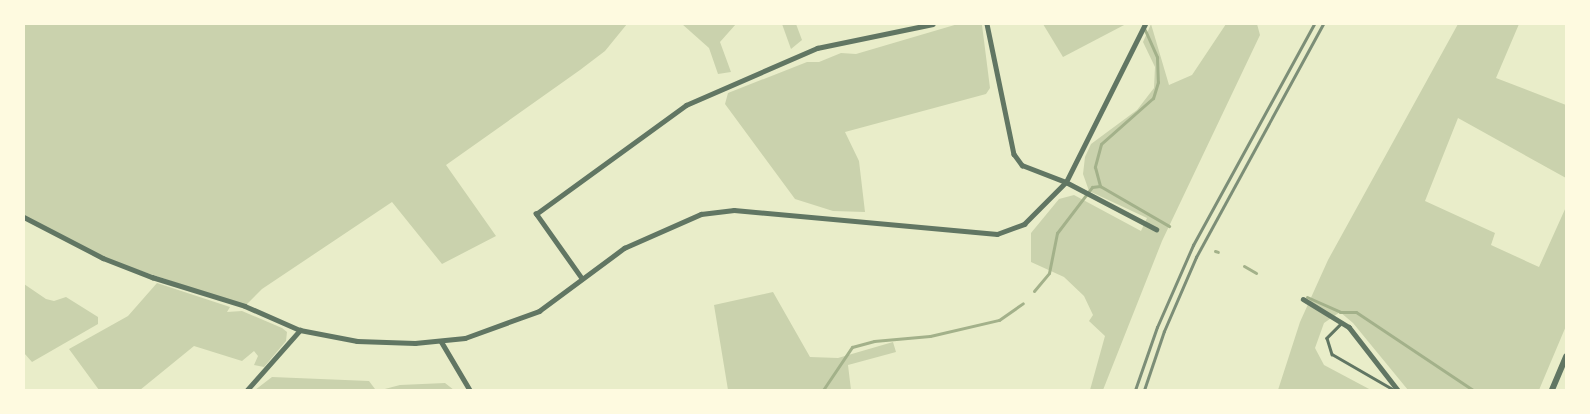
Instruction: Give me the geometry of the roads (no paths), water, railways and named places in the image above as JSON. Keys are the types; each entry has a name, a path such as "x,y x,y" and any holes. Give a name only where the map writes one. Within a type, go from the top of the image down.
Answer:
{"street":[{"path":"582,280 536,214 678,110 817,48 933,24"},
{"path":"987,24 1014,154 1022,165 1066,182 1156,229"},
{"path":"24,217 103,258 152,277 245,306 300,330 357,341 441,341 465,338 539,311 624,248 701,214 734,210 998,234 1024,224 1066,182 1145,24"},
{"path":"1303,299 1343,323 1356,334 1398,390"},
{"path":"248,390 300,330"},
{"path":"441,341 470,390"},
{"path":"1552,390 1566,357"}],"lane":[{"path":"1343,323 1327,338 1330,351 1340,361 1394,390"}],"waterway":[{"path":"1145,30 1157,57 1158,82 1153,98 1101,144 1095,167 1100,186 1169,226"},
{"path":"1034,291 1049,273 1057,233 1092,187 1100,186"},
{"path":"1244,266 1256,273"},
{"path":"1307,297 1340,312 1356,312 1473,390"},
{"path":"823,390 852,347 874,341 930,336 999,320 1023,303"}],"railway":[{"path":"1135,390 1157,327 1193,245 1314,24"},
{"path":"1144,390 1164,331 1196,257 1323,24"}]}
